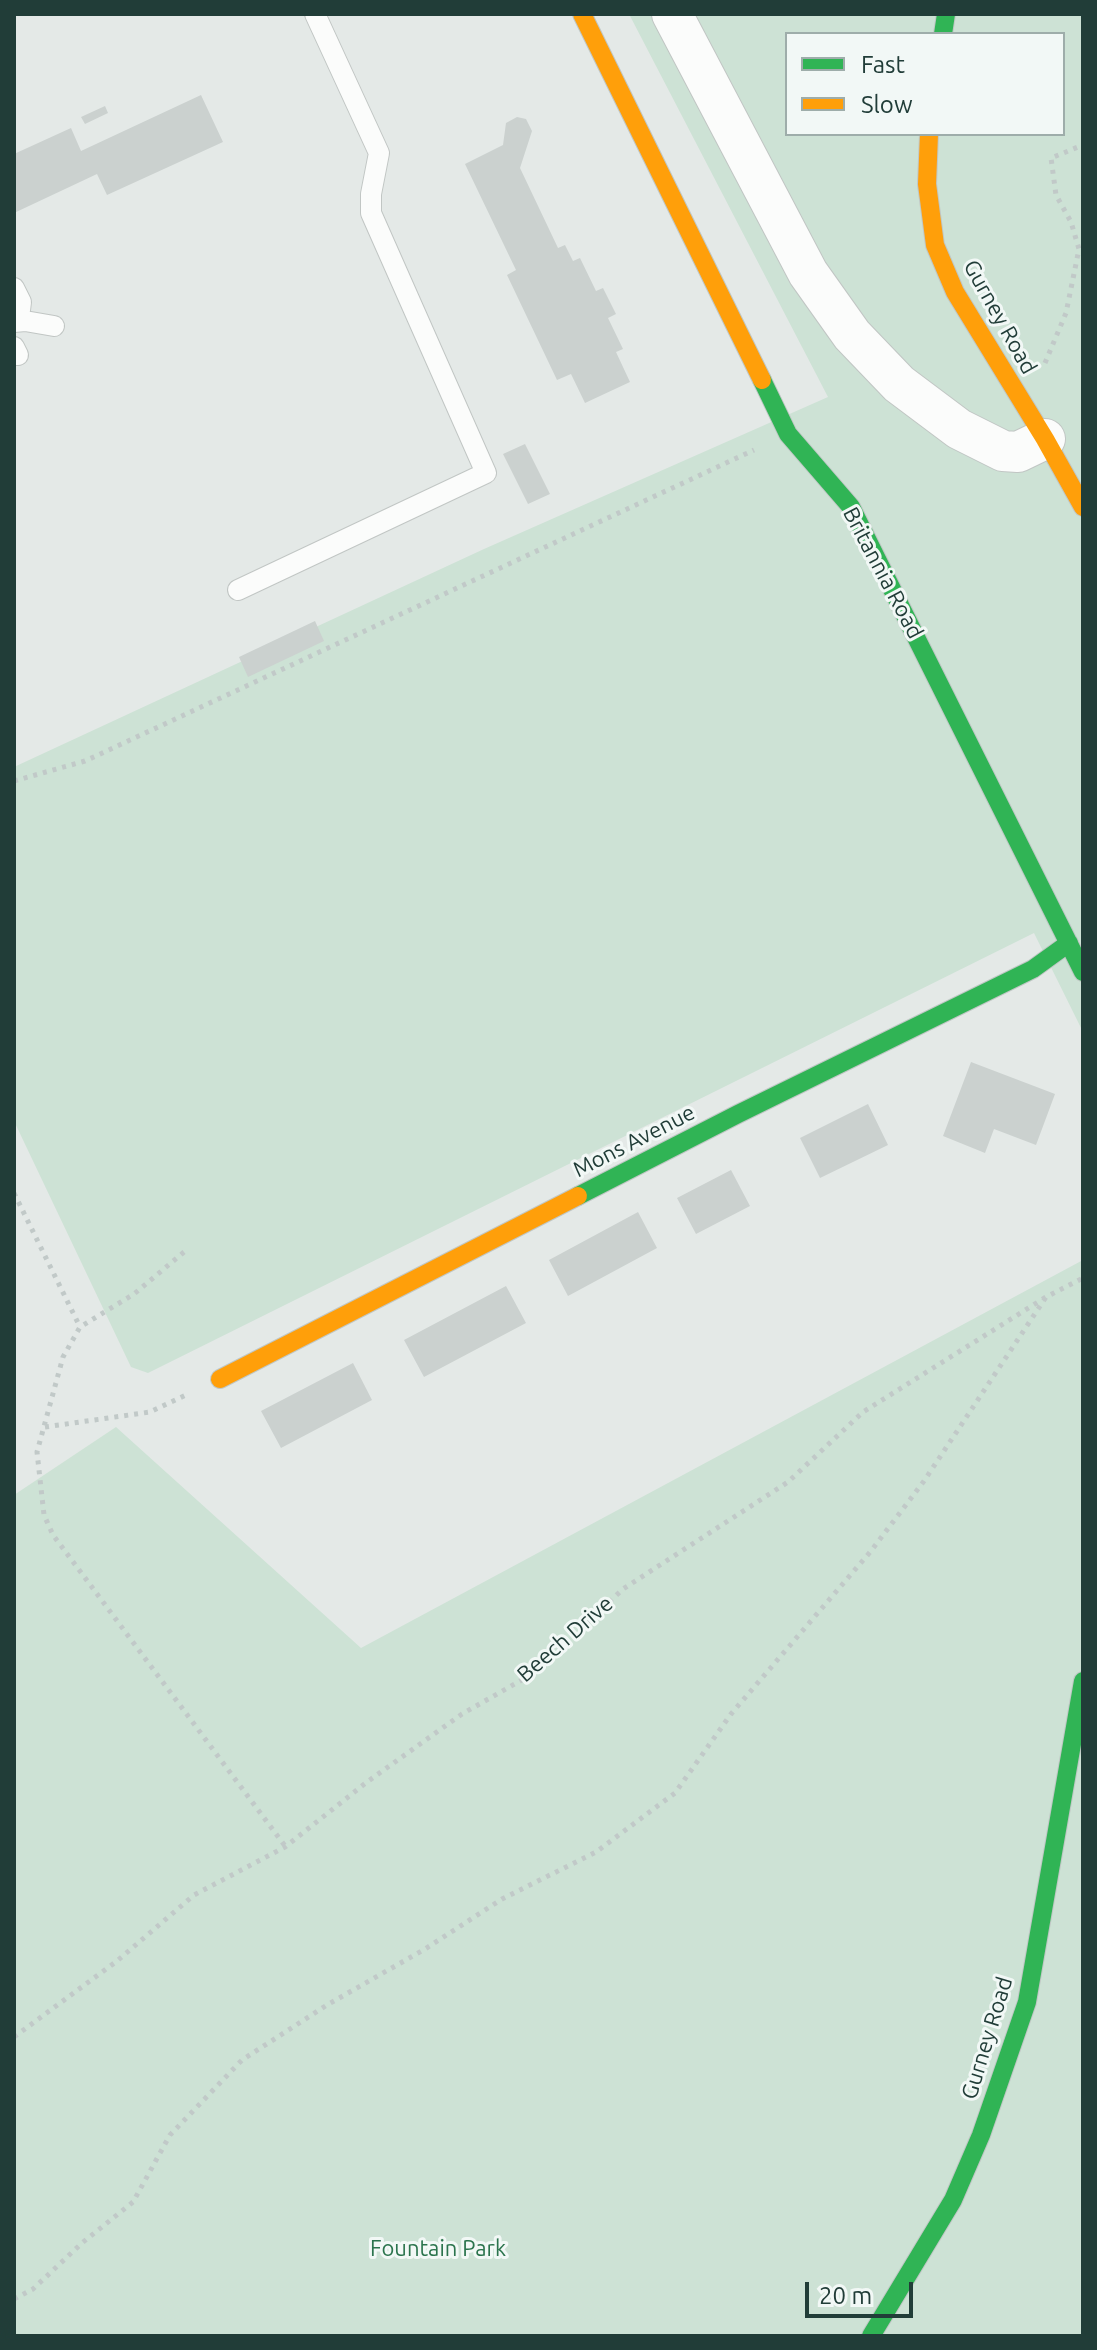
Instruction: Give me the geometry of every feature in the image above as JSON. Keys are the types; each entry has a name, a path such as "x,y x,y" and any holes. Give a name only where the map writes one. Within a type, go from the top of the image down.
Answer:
{"street":[{"name":"Britannia Road","path":"582,14 788,434 851,507 1083,972"},
{"path":"672,14 808,273 852,335 899,384 959,429 1003,451 1018,452 1045,439"},
{"name":"Gurney Road","path":"929,136 927,184 935,245 955,292 1083,507"},
{"name":"Mons Avenue","path":"220,1379 738,1114 1033,969 1069,943"},
{"name":"Gurney Road","path":"871,2336 953,2200 981,2135 1027,2002 1083,1681"}],"lane":[{"path":"238,590 486,473 371,213 371,194 379,153 315,14"},
{"path":"14,288 21,302 14,321 54,326"}],"path":[{"path":"1007,381 1032,378 1047,360 1066,313 1079,249 1071,222 1056,195 1051,158 1083,145"},
{"path":"14,781 85,761 788,434"},
{"path":"14,1193 80,1327"},
{"path":"184,1252 134,1294 80,1327 63,1357 37,1452 44,1515 53,1535 285,1847"},
{"name":"Beech Drive","path":"14,2037 117,1961 194,1895 285,1847 367,1782 462,1714 534,1673 623,1589 788,1482 863,1412 1046,1297 1083,1278"},
{"path":"14,2299 33,2289 82,2243 133,2202 170,2135 242,2060 502,1899 596,1852 675,1793 731,1714 871,1551 906,1505 1046,1297"},
{"path":"45,1427 150,1412 220,1379"}],"green space":[{"path":"629,14 1083,14 1083,1032 1034,933 148,1373 131,1367 14,1121 14,767 484,549 828,397"},
{"name":"Fountain Park","path":"1083,1260 1083,2336 14,2336 14,1495 116,1427 361,1648"}],"building":[{"path":"201,95 223,142 107,195 97,174 14,213 14,154 71,128 81,151"},
{"path":"105,106 108,113 85,124 81,117"},
{"path":"517,117 526,119 532,131 520,168 558,248 565,245 573,261 580,258 596,291 603,288 616,314 608,318 623,349 616,352 630,382 585,403 571,374 557,380 507,275 516,270 465,164 503,145 506,123"},
{"path":"525,444 550,494 528,504 503,454"},
{"path":"315,621 324,641 248,677 239,657"},
{"path":"971,1062 1055,1094 1036,1145 994,1129 985,1153 943,1136"},
{"path":"868,1104 888,1145 820,1178 800,1138"},
{"path":"731,1170 750,1206 696,1234 677,1198"},
{"path":"638,1212 657,1248 568,1296 549,1260"},
{"path":"506,1286 526,1323 424,1377 404,1340"},
{"path":"353,1363 372,1400 281,1448 261,1411"}],"traffic: fast":[{"path":"943,32 946,14"},
{"path":"762,380 788,434 851,507 1083,972"},
{"path":"578,1196 1033,969 1069,943"},
{"path":"871,2336 953,2200 981,2135 1027,2002 1083,1681"}],"traffic: slow":[{"path":"582,14 762,380"},
{"path":"929,136 927,184 935,245 955,292 1083,507"},
{"path":"220,1379 578,1196"}]}
